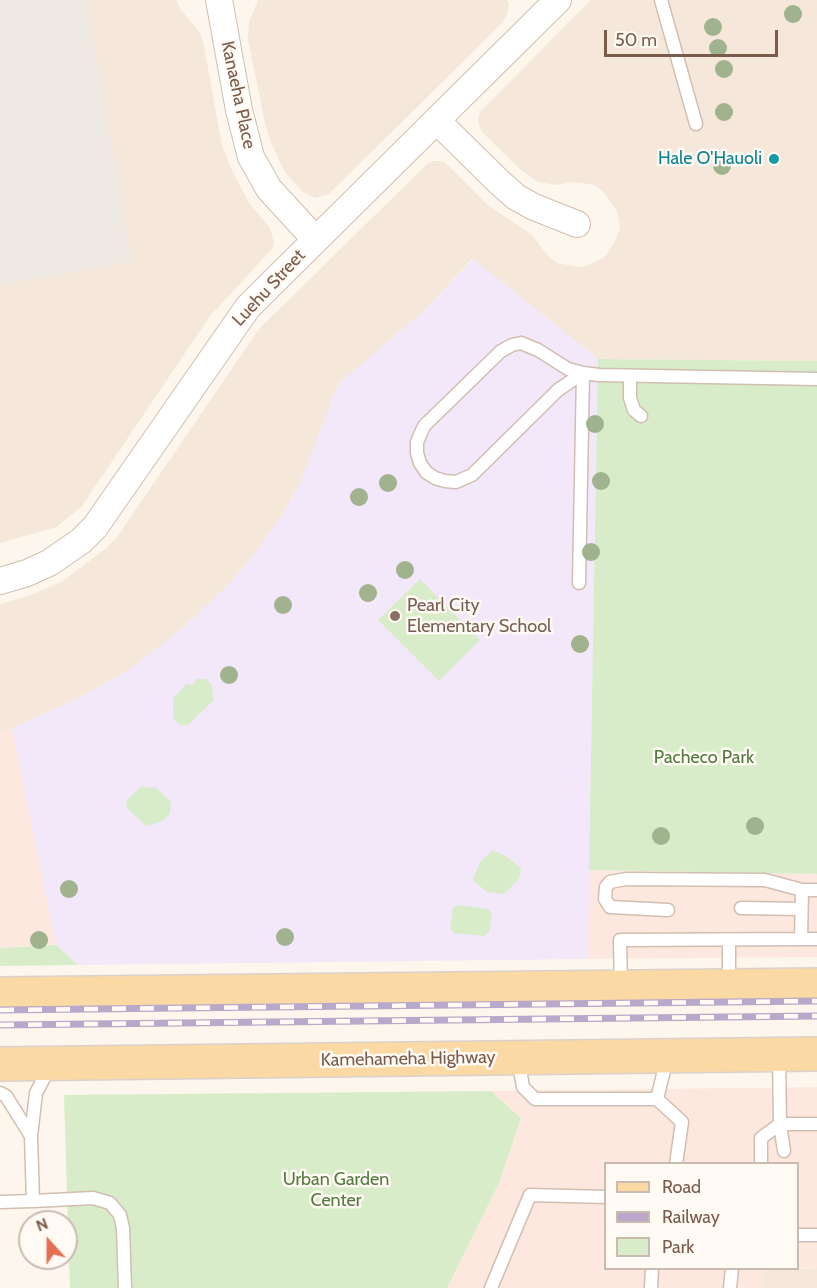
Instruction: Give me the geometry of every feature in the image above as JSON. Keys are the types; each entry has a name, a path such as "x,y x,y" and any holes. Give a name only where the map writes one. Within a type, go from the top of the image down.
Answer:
{"main road":[{"path":"0,994 817,985"},
{"name":"Kamehameha Highway","path":"0,1064 817,1054"}],"street":[{"name":"Kanaeha Place","path":"219,0 239,110 251,157 269,189 315,239"},
{"name":"Luehu Street","path":"0,582 27,573 81,542 95,527 237,321 260,293 437,121 550,3"},
{"path":"437,121 516,197 534,207 577,224"}],"lane":[{"path":"661,0 696,124"},
{"path":"583,373 558,390 466,478 456,482 435,478 426,472 420,463 417,442 424,426 501,351 520,343 556,363 583,373 817,379"},
{"path":"579,583 583,373"},
{"path":"630,376 630,398 634,410 641,416"},
{"path":"668,909 610,907 605,899 606,886 610,882 626,879 765,880 802,890 817,890"},
{"path":"801,939 802,890"},
{"path":"741,908 801,909"},
{"path":"621,987 620,940 817,939"},
{"path":"729,940 729,986"},
{"path":"779,1055 780,1124 784,1151"},
{"path":"657,1099 668,1056"},
{"path":"518,1057 523,1087 535,1100 657,1099 682,1122 676,1162"},
{"path":"33,1201 31,1136 36,1093 45,1076 69,1063"},
{"path":"0,1093 6,1096 31,1136"},
{"path":"761,1162 761,1138 780,1124 817,1124"},
{"path":"491,1288 530,1195 604,1197"},
{"path":"0,1202 93,1198 110,1203 120,1215 123,1228 126,1288"},
{"path":"799,1234 817,1235"},
{"path":"651,1288 652,1270"},
{"path":"730,1288 732,1270"}],"shaded area":[{"path":"0,0 86,0 132,261 0,285"},
{"path":"86,0 176,0 203,40 222,146 233,173 250,204 270,228 274,243 272,249 210,316 82,506 57,527 0,543 0,285 132,261"},
{"path":"258,0 507,0 509,4 502,23 329,194 315,198 303,192 285,172 266,128 248,40 249,22"},
{"path":"591,0 817,0 817,361 598,359 472,259 425,310 300,483 285,511 255,553 207,607 156,651 129,670 75,700 12,728 0,731 0,604 29,596 63,581 117,537 259,329 428,163 443,161 488,205 532,235 549,257 557,263 579,267 589,265 606,256 620,228 617,211 603,191 594,185 582,183 570,182 558,185 538,182 521,170 482,132 478,122 480,112"},
{"name":"Pearl City Elementary School","path":"473,259 598,359 588,959 78,965 56,945 12,728 75,700 129,670 185,626 233,580 285,511 300,483 338,384 425,310"},
{"path":"12,728 56,945 0,948 0,731"},
{"path":"589,870 817,874 817,957 588,959"},
{"path":"817,1087 817,1269 799,1268 799,1162 604,1162 604,1270 764,1270 762,1288 447,1288 499,1183 521,1118 491,1091"},
{"path":"817,1269 817,1288 762,1288 764,1270"}],"green space":[{"name":"Pacheco Park","path":"598,359 817,361 817,874 589,870"},
{"path":"420,579 480,640 439,681 378,620"},
{"path":"197,679 206,679 212,685 213,701 188,725 180,725 173,718 173,698 187,684 192,685"},
{"path":"142,786 155,787 171,802 170,814 163,821 146,826 126,807 127,800"},
{"path":"493,850 509,858 521,869 519,879 504,894 487,892 473,880 480,862"},
{"path":"458,905 488,909 492,914 489,932 484,936 454,933 450,928 453,908"},
{"path":"56,945 78,965 0,966 0,948"},
{"name":"Urban Garden Center","path":"491,1091 521,1118 499,1183 447,1288 70,1288 69,1270 78,1270 78,1210 68,1210 64,1095"}],"railway":[{"path":"0,1010 817,1001"},
{"path":"0,1025 817,1016"}],"place":[{"name":"Hale O'Hauoli","path":"774,159"},
{"name":"Pearl City Elementary School","path":"395,616"}]}
